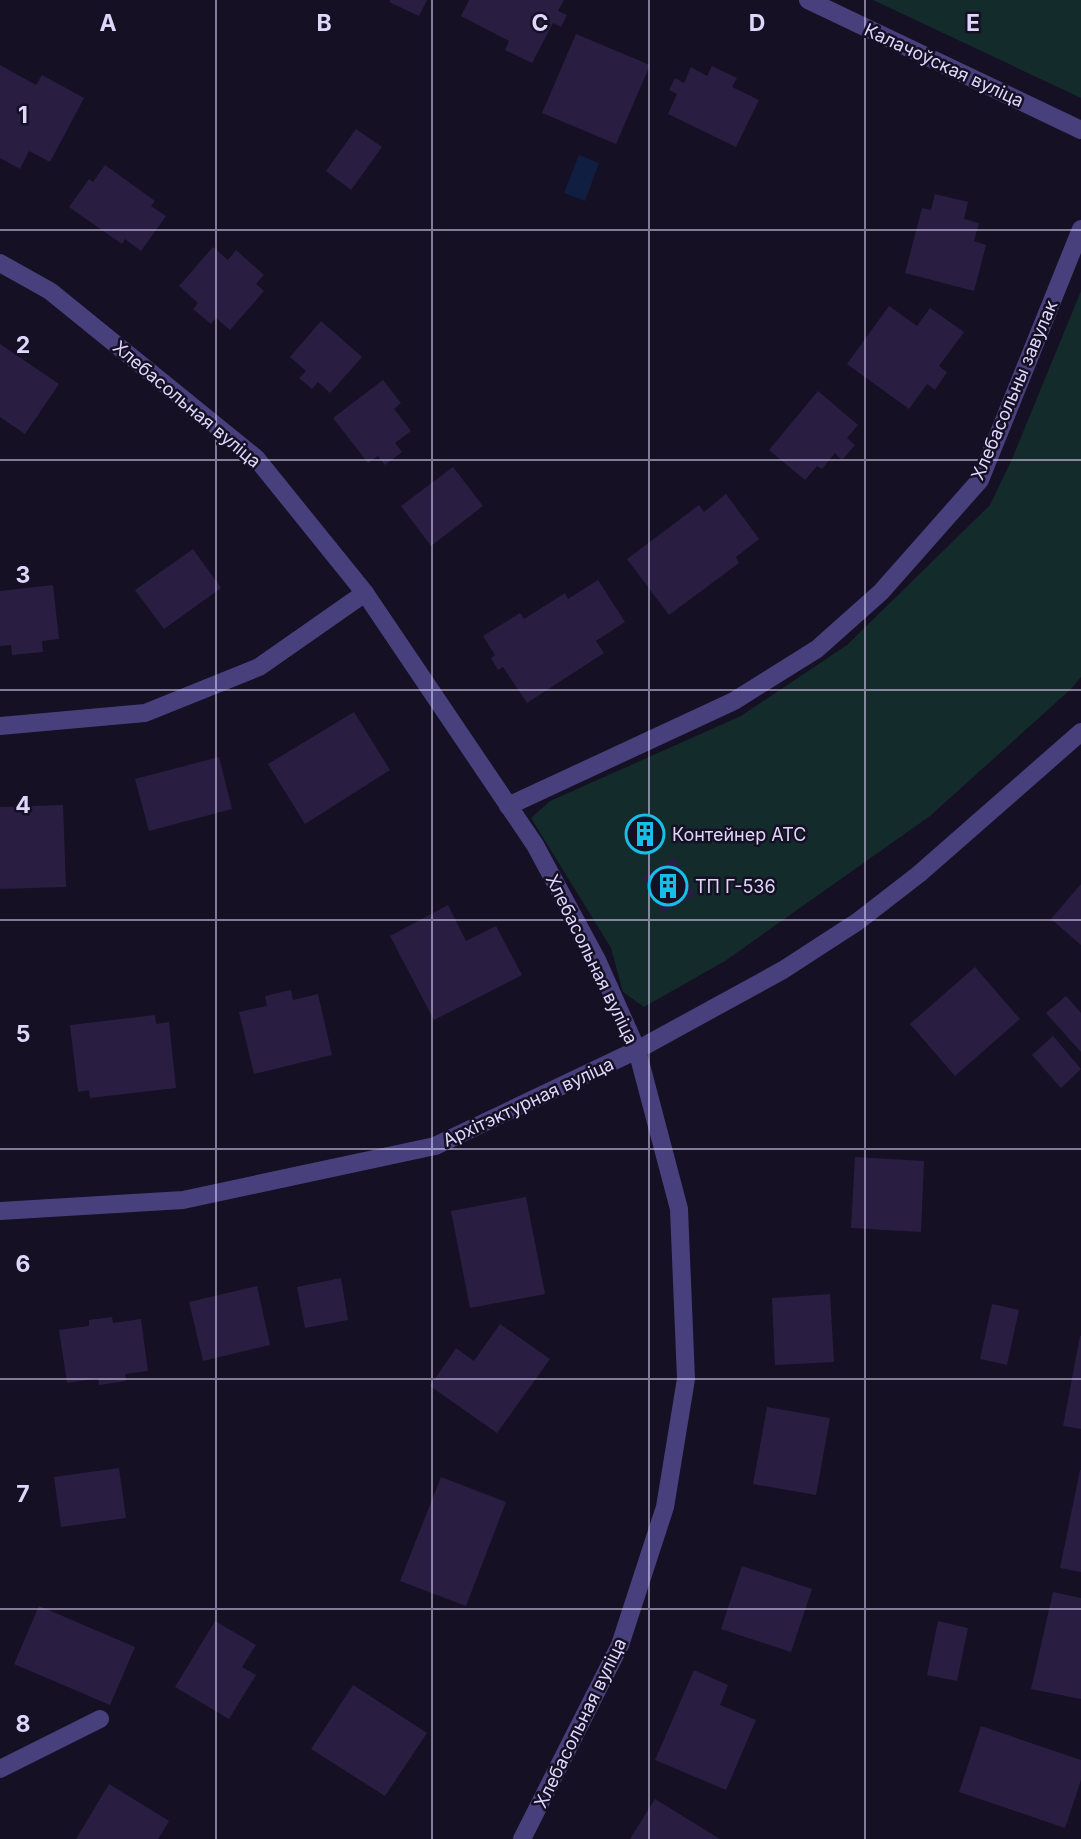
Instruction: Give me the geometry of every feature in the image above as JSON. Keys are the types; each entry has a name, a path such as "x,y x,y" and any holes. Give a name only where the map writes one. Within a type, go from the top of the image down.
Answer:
{"street":[{"name":"Калачоўская вуліца","path":"808,0 1081,130"},
{"name":"Хлебасольны завулак","path":"508,806 734,701 817,649 881,592 979,480 1081,229"},
{"name":"Хлебасольная вуліца","path":"0,263 50,291 256,457 365,593 535,845 597,960 638,1051 679,1209 686,1380 665,1507 620,1645 522,1839"},
{"path":"0,726 145,713 259,667 365,593"},
{"name":"Архітэктурная вуліца","path":"0,1211 183,1200 435,1146 638,1051 783,970 857,922 919,874 1079,738"},
{"path":"0,1769 100,1719"}],"green space":[{"path":"873,0 1081,0 1081,98"},
{"path":"1081,291 1081,677 930,816 725,961 644,1007 623,992 611,948 531,818 550,801 741,716 847,645 990,505 1012,459"}],"water":[{"path":"579,155 599,163 585,201 564,193"}],"building":[{"path":"427,0 419,16 389,2"},
{"path":"469,0 564,0 558,11 567,15 561,27 553,23 532,63 505,50 509,41 461,16"},
{"path":"576,34 650,65 616,144 542,113"},
{"path":"0,65 36,85 42,75 84,98 50,162 29,151 20,169 0,158"},
{"path":"712,66 737,78 732,87 759,100 736,147 668,114 677,94 669,90 675,78 684,83 691,67 707,76"},
{"path":"356,129 382,147 351,190 326,171"},
{"path":"105,165 155,201 151,206 166,216 141,251 125,239 122,244 69,207 89,179 93,182"},
{"path":"935,194 968,202 964,219 979,223 974,241 986,245 974,291 905,273 922,208 931,210"},
{"path":"213,247 228,260 236,250 264,275 256,284 264,291 230,330 216,318 211,324 193,309 198,303 179,286"},
{"path":"889,306 917,326 930,308 964,332 939,366 947,372 935,390 927,384 909,409 847,364"},
{"path":"321,321 362,357 330,393 318,382 312,389 299,378 306,371 290,357"},
{"path":"0,344 59,384 25,434 0,417"},
{"path":"383,380 401,403 394,409 411,431 395,443 402,452 385,465 378,456 368,463 333,418"},
{"path":"818,391 858,425 847,438 855,445 842,460 835,453 822,469 817,466 805,480 769,450"},
{"path":"453,467 483,506 431,546 401,506"},
{"path":"726,494 759,539 736,557 739,563 669,615 627,559 699,505 704,512"},
{"path":"193,549 221,588 164,629 135,590"},
{"path":"598,580 625,622 596,641 604,653 527,703 503,667 498,670 491,658 495,655 483,636 520,613 524,619 565,593 568,599"},
{"path":"53,585 59,639 42,641 43,652 12,655 11,645 0,646 0,591"},
{"path":"354,712 390,770 305,824 268,764"},
{"path":"219,757 232,809 149,831 135,779"},
{"path":"63,805 66,887 0,889 0,807"},
{"name":"Контейнер АТС","path":"654,818 663,831 636,849 627,836"},
{"name":"ТП Г-536","path":"674,858 695,895 662,913 642,877"},
{"path":"1081,884 1081,945 1051,919"},
{"path":"448,905 466,941 496,926 522,975 434,1020 390,936"},
{"path":"975,967 1020,1019 955,1076 910,1024"},
{"path":"291,990 293,1000 318,994 332,1055 254,1074 239,1012 267,1006 265,996"},
{"path":"1066,996 1081,1013 1081,1052 1046,1013"},
{"path":"155,1015 156,1024 169,1022 176,1088 90,1098 89,1090 78,1092 70,1025"},
{"path":"1053,1036 1081,1069 1061,1088 1032,1055"},
{"path":"855,1157 924,1161 921,1232 851,1228"},
{"path":"526,1197 545,1294 470,1308 451,1211"},
{"path":"341,1278 348,1320 305,1328 297,1287"},
{"path":"257,1286 270,1345 203,1361 189,1302"},
{"path":"830,1294 834,1362 775,1365 772,1298"},
{"path":"992,1304 1019,1310 1007,1365 980,1359"},
{"path":"112,1317 113,1323 141,1319 148,1371 125,1374 126,1381 99,1385 98,1378 67,1383 59,1330 89,1326 89,1320"},
{"path":"500,1324 550,1359 497,1433 430,1386 456,1348 474,1361"},
{"path":"1081,1336 1081,1429 1063,1426"},
{"path":"767,1407 830,1418 816,1495 753,1484"},
{"path":"119,1468 126,1518 61,1527 54,1477"},
{"path":"1081,1470 1081,1572 1060,1568"},
{"path":"441,1477 506,1502 466,1606 400,1581"},
{"path":"742,1566 812,1589 791,1652 721,1629"},
{"path":"1053,1592 1081,1598 1081,1699 1031,1689"},
{"path":"39,1606 135,1647 110,1705 14,1664"},
{"path":"215,1621 256,1645 242,1667 256,1675 229,1719 175,1687"},
{"path":"938,1621 968,1628 957,1681 927,1675"},
{"path":"694,1670 728,1685 720,1705 756,1720 726,1790 655,1760"},
{"path":"353,1685 427,1733 385,1796 311,1749"},
{"path":"981,1726 1081,1760 1081,1780 1065,1828 959,1792"},
{"path":"109,1784 169,1821 158,1839 76,1839"},
{"path":"655,1799 720,1839 630,1839"}],"place":[{"name":"Контейнер АТС","path":"645,834"},
{"name":"ТП Г-536","path":"668,886"}]}
